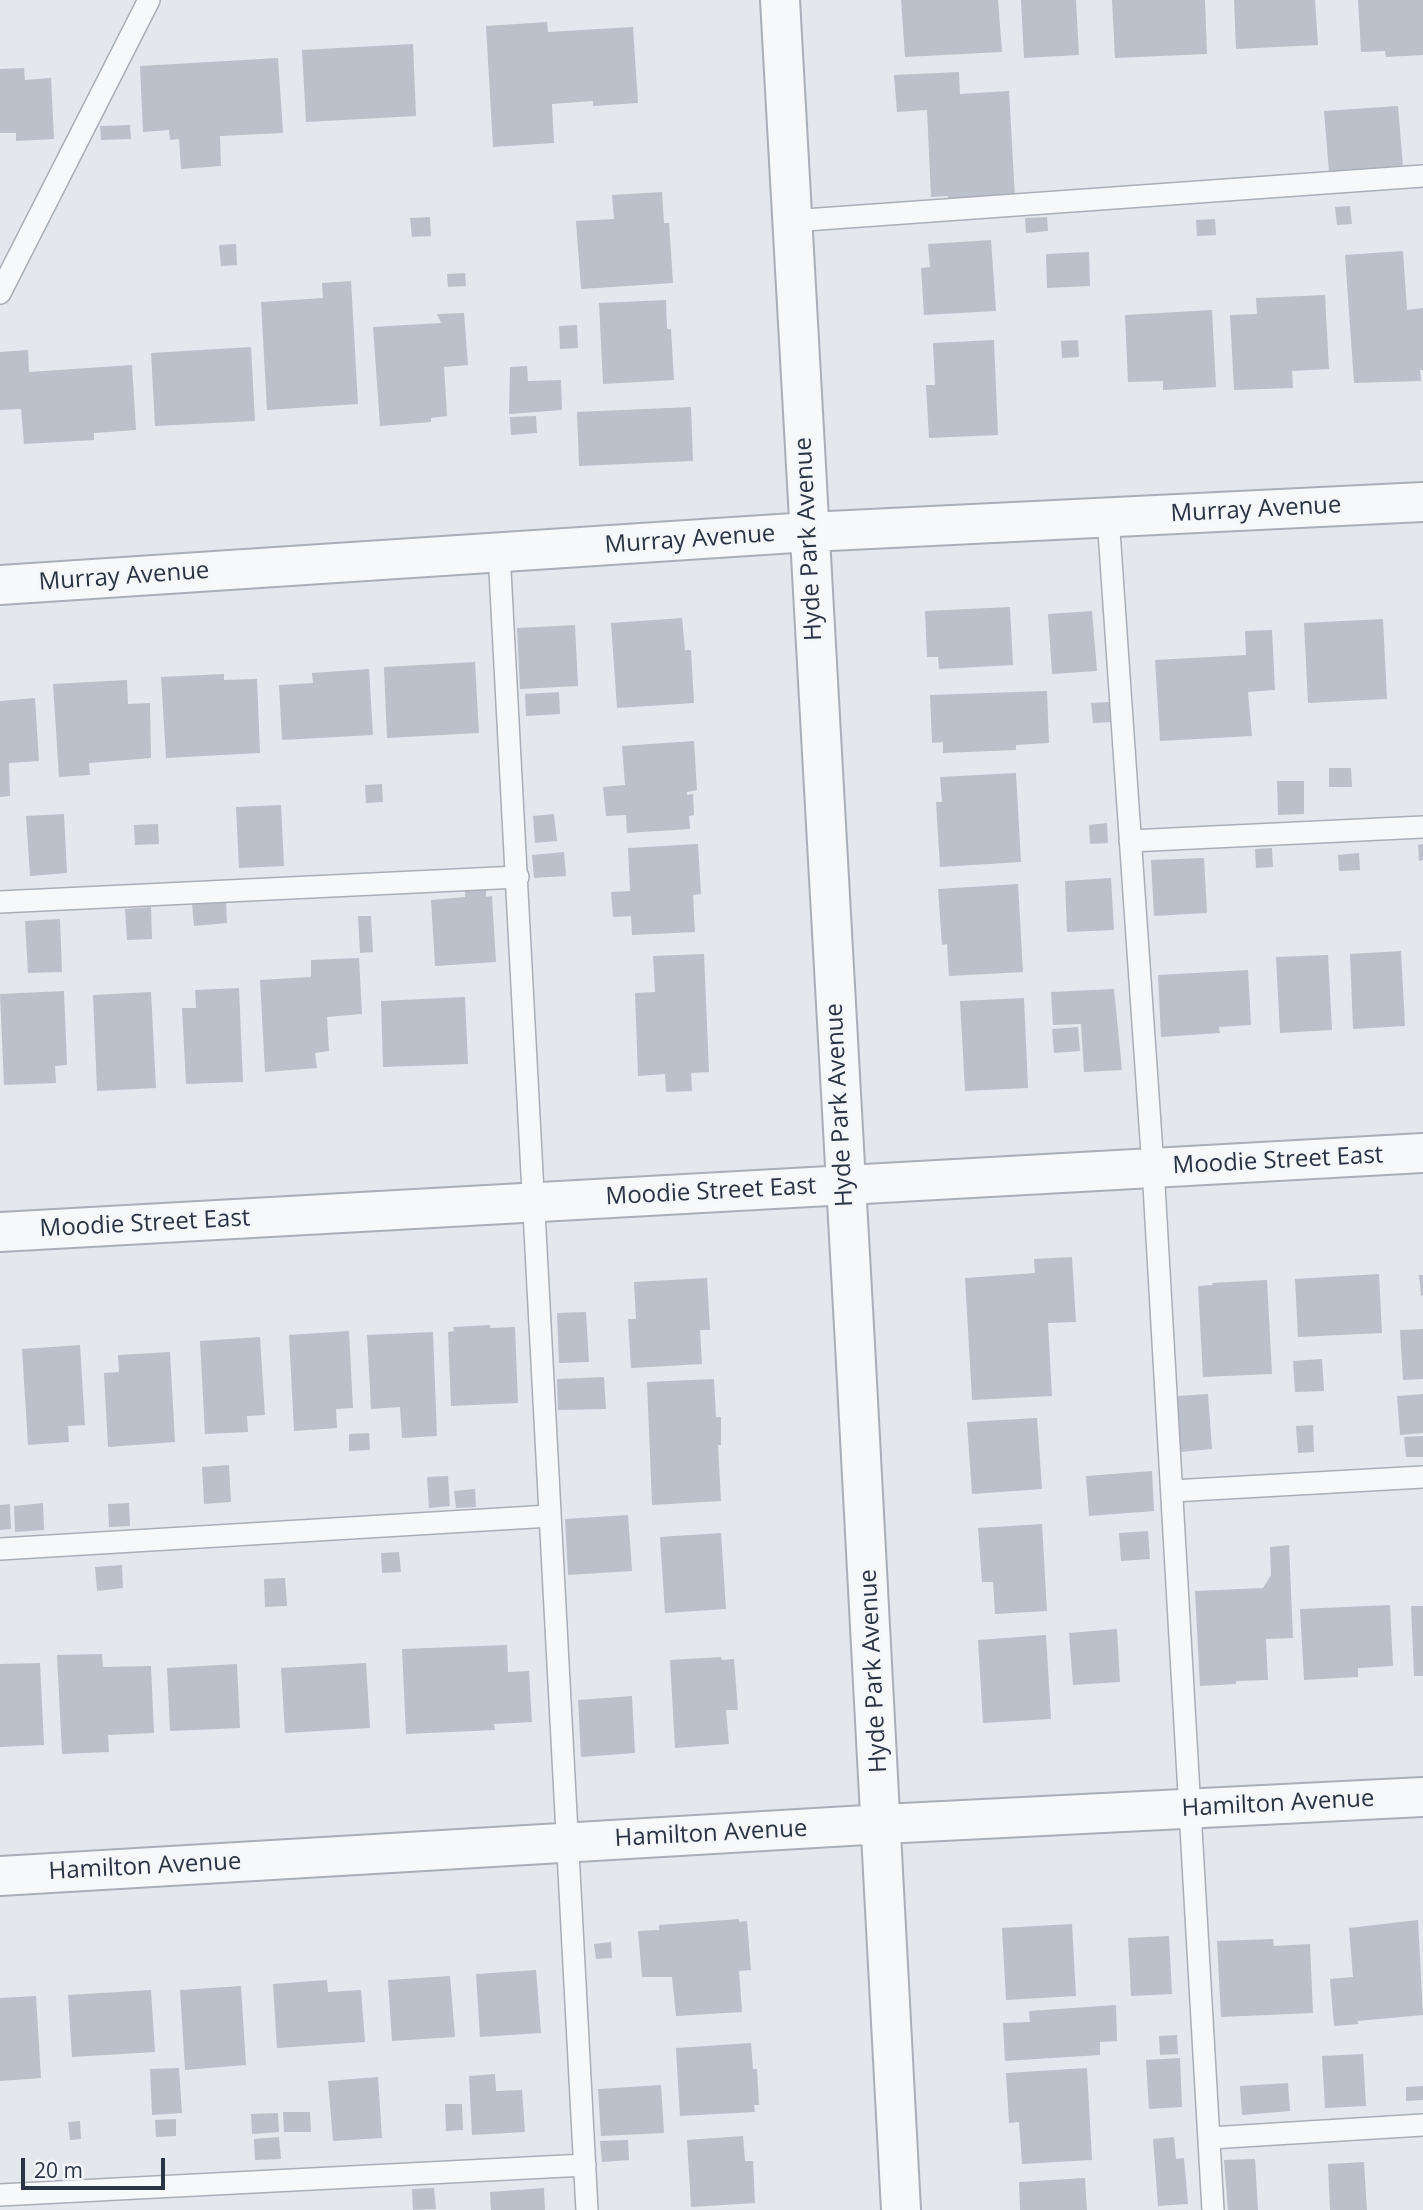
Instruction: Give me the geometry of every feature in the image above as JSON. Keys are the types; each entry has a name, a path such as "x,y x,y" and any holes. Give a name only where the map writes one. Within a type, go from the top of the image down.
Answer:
{"street":[{"name":"Hyde Park Avenue","path":"780,0 883,1824 901,2210"},
{"name":"Murray Avenue","path":"0,585 809,532 1423,502"},
{"name":"Moodie Street East","path":"0,1232 1423,1153"},
{"name":"Hamilton Avenue","path":"0,1876 883,1824 1423,1797"}],"lane":[{"path":"0,293 149,0"},
{"path":"791,221 1423,176"},
{"path":"1108,517 1153,1168 1213,2210"},
{"path":"499,552 587,2210"},
{"path":"1130,841 1423,827"},
{"path":"0,902 518,877"},
{"path":"1172,1491 1423,1477"},
{"path":"0,1549 550,1516"},
{"path":"1210,2138 1423,2125"},
{"path":"0,2195 585,2165"}],"building":[{"path":"901,0 998,0 1002,52 905,57"},
{"path":"1021,0 1076,0 1079,55 1024,58"},
{"path":"1112,0 1205,0 1207,54 1115,58"},
{"path":"1234,0 1315,0 1318,45 1236,49"},
{"path":"1358,0 1423,0 1423,55 1386,57 1385,51 1361,52"},
{"path":"547,22 548,32 633,27 638,103 593,106 593,101 552,104 554,143 493,147 486,26"},
{"path":"413,44 416,116 306,122 302,50"},
{"path":"278,58 283,133 220,136 221,166 181,169 179,139 170,140 169,130 143,132 140,66"},
{"path":"24,68 25,80 51,78 54,139 16,141 16,133 0,133 0,69"},
{"path":"959,72 960,94 1009,91 1015,197 948,201 948,196 931,197 927,110 897,112 894,75"},
{"path":"1398,106 1403,167 1329,172 1324,111"},
{"path":"130,125 131,139 101,140 100,126"},
{"path":"662,192 664,223 669,223 673,283 581,289 576,221 614,219 612,195"},
{"path":"1350,206 1352,224 1337,225 1335,207"},
{"path":"430,217 431,236 412,237 410,218"},
{"path":"1047,217 1048,231 1026,233 1025,218"},
{"path":"1215,219 1216,235 1197,236 1196,220"},
{"path":"991,240 996,311 924,315 921,268 930,267 928,244"},
{"path":"236,244 237,265 221,266 219,245"},
{"path":"1403,251 1407,310 1423,308 1421,381 1354,383 1345,255"},
{"path":"1089,252 1090,286 1047,288 1046,254"},
{"path":"465,273 466,286 448,287 447,274"},
{"path":"351,281 358,404 267,410 261,302 323,298 322,283"},
{"path":"1325,295 1329,369 1292,371 1293,388 1234,390 1230,315 1257,314 1256,298"},
{"path":"666,300 674,380 603,384 599,303"},
{"path":"1212,310 1216,387 1163,390 1163,381 1128,382 1125,315"},
{"path":"464,313 468,365 444,367 447,416 431,418 431,422 380,426 373,327 441,323 437,314"},
{"path":"577,325 578,348 560,349 559,326"},
{"path":"994,340 998,435 929,438 926,385 935,385 933,343"},
{"path":"1078,340 1079,357 1062,358 1061,341"},
{"path":"251,347 255,421 155,426 151,353"},
{"path":"28,350 29,372 132,365 136,430 94,433 94,440 24,444 21,409 0,410 0,352"},
{"path":"527,366 528,381 561,380 562,410 509,414 510,367"},
{"path":"691,407 693,461 579,466 577,412"},
{"path":"536,416 537,433 511,435 510,417"},
{"path":"1010,607 1013,665 939,669 938,657 927,657 925,611"},
{"path":"1092,611 1097,671 1052,674 1048,614"},
{"path":"682,618 685,650 691,650 694,703 617,708 611,623"},
{"path":"1383,619 1387,699 1308,703 1304,623"},
{"path":"575,625 578,686 520,689 517,628"},
{"path":"1272,630 1275,690 1248,692 1252,736 1160,741 1155,660 1246,655 1245,631"},
{"path":"475,662 479,733 387,738 384,667"},
{"path":"369,669 373,735 282,740 279,685 313,683 312,673"},
{"path":"224,674 224,680 257,679 260,753 166,758 161,677"},
{"path":"127,680 128,704 150,703 151,758 89,763 90,775 59,777 53,684"},
{"path":"1047,691 1049,743 1016,745 1016,750 943,753 943,742 932,743 930,695"},
{"path":"559,692 560,714 526,716 525,694"},
{"path":"35,698 39,761 9,763 10,796 0,797 0,701"},
{"path":"1110,702 1112,722 1093,723 1091,703"},
{"path":"694,741 697,790 687,792 687,795 693,794 694,815 689,816 690,829 627,833 626,815 606,816 603,787 625,785 622,746"},
{"path":"1329,768 1351,768 1352,787 1329,787"},
{"path":"1016,773 1021,862 940,867 936,802 942,802 940,777"},
{"path":"1277,781 1304,781 1304,814 1278,815"},
{"path":"382,784 383,802 366,803 365,785"},
{"path":"281,805 284,866 239,868 236,807"},
{"path":"64,814 67,873 30,876 26,816"},
{"path":"554,814 557,841 535,843 533,816"},
{"path":"1107,823 1108,843 1090,844 1089,825"},
{"path":"158,824 159,844 135,845 134,825"},
{"path":"698,844 701,894 693,895 695,932 632,935 631,916 613,917 611,892 630,891 628,848"},
{"path":"1423,844 1423,860 1419,861 1418,845"},
{"path":"1272,848 1273,867 1256,868 1255,849"},
{"path":"564,852 566,876 534,878 532,855"},
{"path":"1359,853 1360,870 1339,871 1338,855"},
{"path":"1204,858 1207,913 1154,916 1151,860"},
{"path":"1111,878 1114,930 1067,932 1065,881"},
{"path":"1018,884 1023,972 949,976 947,944 942,945 938,889"},
{"path":"486,886 486,897 492,896 496,962 435,966 431,900 465,897 465,887"},
{"path":"226,900 227,923 194,926 192,903"},
{"path":"151,907 152,939 127,940 125,909"},
{"path":"358,916 371,916 373,952 360,953"},
{"path":"60,919 62,972 28,973 25,921"},
{"path":"1401,951 1405,1026 1353,1029 1350,954"},
{"path":"704,954 709,1072 691,1073 692,1091 666,1092 665,1074 638,1076 635,993 655,992 653,956"},
{"path":"1328,955 1332,1030 1280,1033 1276,957"},
{"path":"359,958 362,1014 327,1017 329,1051 315,1053 317,1068 265,1072 260,980 311,977 311,960"},
{"path":"1248,970 1251,1025 1219,1027 1220,1033 1161,1037 1158,975"},
{"path":"239,988 243,1082 186,1084 182,1008 196,1008 195,990"},
{"path":"1114,989 1122,1070 1084,1072 1081,1024 1053,1025 1051,992"},
{"path":"64,991 67,1065 55,1066 56,1083 4,1085 0,994"},
{"path":"151,992 156,1088 97,1091 93,995"},
{"path":"465,997 468,1064 383,1067 381,1001"},
{"path":"1024,998 1028,1088 965,1091 960,1001"},
{"path":"1078,1027 1080,1051 1054,1053 1052,1029"},
{"path":"1072,1257 1076,1322 1048,1323 1052,1396 972,1400 965,1278 1035,1273 1034,1259"},
{"path":"1379,1274 1382,1333 1298,1337 1295,1279"},
{"path":"1419,1275 1423,1275 1421,1296"},
{"path":"707,1278 710,1330 700,1330 702,1364 631,1368 628,1319 636,1319 634,1282"},
{"path":"1267,1280 1272,1374 1203,1377 1198,1286"},
{"path":"586,1312 589,1362 559,1363 557,1313"},
{"path":"490,1325 490,1328 515,1327 518,1403 451,1406 448,1332 454,1331 453,1327"},
{"path":"1423,1329 1423,1379 1403,1380 1400,1330"},
{"path":"349,1331 353,1408 336,1409 337,1428 294,1431 289,1335"},
{"path":"433,1332 437,1436 402,1438 400,1407 371,1409 367,1335"},
{"path":"260,1337 265,1415 247,1416 248,1432 205,1434 200,1341"},
{"path":"80,1345 85,1425 68,1426 69,1442 28,1445 22,1349"},
{"path":"170,1352 175,1442 108,1447 104,1373 119,1372 118,1355"},
{"path":"1322,1359 1324,1391 1295,1392 1293,1361"},
{"path":"604,1377 606,1409 558,1410 557,1379"},
{"path":"714,1379 716,1417 721,1417 721,1445 718,1445 721,1501 652,1505 647,1382"},
{"path":"1208,1394 1212,1449 1181,1452 1177,1396"},
{"path":"1423,1394 1423,1433 1400,1435 1397,1396"},
{"path":"1037,1418 1042,1489 972,1494 967,1422"},
{"path":"1313,1425 1314,1452 1298,1453 1296,1426"},
{"path":"369,1433 370,1450 349,1451 349,1434"},
{"path":"1423,1436 1423,1457 1406,1457 1404,1437"},
{"path":"229,1465 231,1502 204,1504 202,1467"},
{"path":"1152,1471 1154,1511 1089,1516 1086,1476"},
{"path":"448,1476 450,1506 429,1508 427,1477"},
{"path":"475,1489 476,1507 456,1508 454,1491"},
{"path":"43,1503 44,1530 15,1532 14,1506"},
{"path":"129,1503 130,1526 109,1527 108,1504"},
{"path":"10,1504 11,1529 0,1530 0,1505"},
{"path":"628,1515 632,1571 568,1575 565,1519"},
{"path":"1042,1524 1047,1611 995,1614 993,1582 982,1582 978,1528"},
{"path":"1148,1531 1150,1559 1121,1561 1119,1533"},
{"path":"721,1533 726,1609 665,1613 660,1537"},
{"path":"1289,1545 1293,1638 1266,1639 1268,1680 1200,1686 1195,1591 1263,1588 1271,1575 1270,1547"},
{"path":"399,1552 401,1572 382,1573 381,1553"},
{"path":"122,1565 123,1588 97,1591 95,1567"},
{"path":"285,1578 287,1606 265,1607 264,1579"},
{"path":"1390,1605 1393,1666 1358,1668 1358,1677 1304,1680 1300,1609"},
{"path":"1411,1606 1423,1606 1423,1676 1414,1676"},
{"path":"1117,1629 1120,1682 1073,1685 1069,1633"},
{"path":"1046,1635 1051,1719 983,1723 978,1640"},
{"path":"507,1645 508,1672 529,1671 532,1722 494,1724 495,1730 406,1734 402,1649"},
{"path":"102,1654 103,1667 151,1666 154,1733 108,1735 109,1752 62,1754 57,1655"},
{"path":"721,1657 722,1660 734,1659 738,1710 726,1710 729,1744 675,1748 670,1660"},
{"path":"40,1663 44,1745 0,1747 0,1664"},
{"path":"366,1663 370,1728 285,1733 281,1668"},
{"path":"237,1664 240,1728 170,1731 167,1668"},
{"path":"632,1696 635,1753 581,1757 578,1700"},
{"path":"739,1919 739,1922 747,1921 751,1970 739,1971 742,2012 676,2016 672,1977 642,1977 638,1931 659,1930 659,1925"},
{"path":"1418,1920 1423,2015 1357,2021 1359,2024 1334,2026 1330,1979 1353,1977 1349,1928"},
{"path":"1072,1924 1076,1996 1006,2000 1002,1928"},
{"path":"1169,1936 1172,1994 1131,1996 1128,1938"},
{"path":"1273,1939 1274,1946 1310,1944 1313,2013 1221,2017 1217,1941"},
{"path":"611,1942 612,1958 596,1959 594,1944"},
{"path":"536,1970 541,2033 480,2037 476,1974"},
{"path":"450,1976 455,2037 392,2041 388,1980"},
{"path":"327,1980 328,1992 361,1990 365,2042 277,2048 273,1984"},
{"path":"241,1986 246,2065 185,2070 180,1990"},
{"path":"151,1990 155,2052 72,2057 68,1995"},
{"path":"36,1996 41,2078 0,2081 0,1998"},
{"path":"1116,2005 1117,2041 1100,2042 1100,2055 1005,2061 1003,2023 1030,2022 1029,2011"},
{"path":"1177,2035 1178,2054 1160,2055 1159,2036"},
{"path":"751,2043 753,2069 757,2069 759,2105 754,2105 755,2112 680,2116 676,2048"},
{"path":"1363,2054 1366,2106 1325,2108 1322,2056"},
{"path":"1180,2058 1182,2107 1149,2109 1146,2060"},
{"path":"179,2068 182,2113 152,2115 150,2069"},
{"path":"1087,2068 1092,2160 1022,2164 1019,2122 1009,2123 1006,2073"},
{"path":"495,2074 496,2091 522,2090 525,2132 472,2135 469,2076"},
{"path":"378,2077 382,2138 333,2141 328,2081"},
{"path":"1288,2083 1290,2111 1242,2115 1240,2086"},
{"path":"661,2085 664,2133 601,2136 598,2089"},
{"path":"1423,2086 1423,2100 1406,2101 1406,2087"},
{"path":"445,2104 462,2104 463,2130 446,2131"},
{"path":"283,2112 310,2112 311,2132 284,2132"},
{"path":"278,2113 279,2132 252,2134 251,2114"},
{"path":"176,2119 176,2136 156,2137 155,2120"},
{"path":"80,2121 81,2139 70,2140 68,2122"},
{"path":"743,2136 745,2161 753,2161 755,2203 691,2207 687,2140"},
{"path":"279,2137 281,2159 255,2160 254,2139"},
{"path":"1174,2137 1176,2159 1184,2158 1188,2204 1158,2206 1153,2139"},
{"path":"628,2140 629,2160 602,2162 600,2141"},
{"path":"1255,2159 1258,2210 1228,2210 1224,2160"},
{"path":"1364,2162 1367,2210 1330,2210 1328,2164"},
{"path":"1085,2178 1087,2210 1020,2210 1019,2182"},
{"path":"434,2188 436,2209 413,2210 412,2189"},
{"path":"544,2188 545,2210 491,2210 490,2192"}]}
